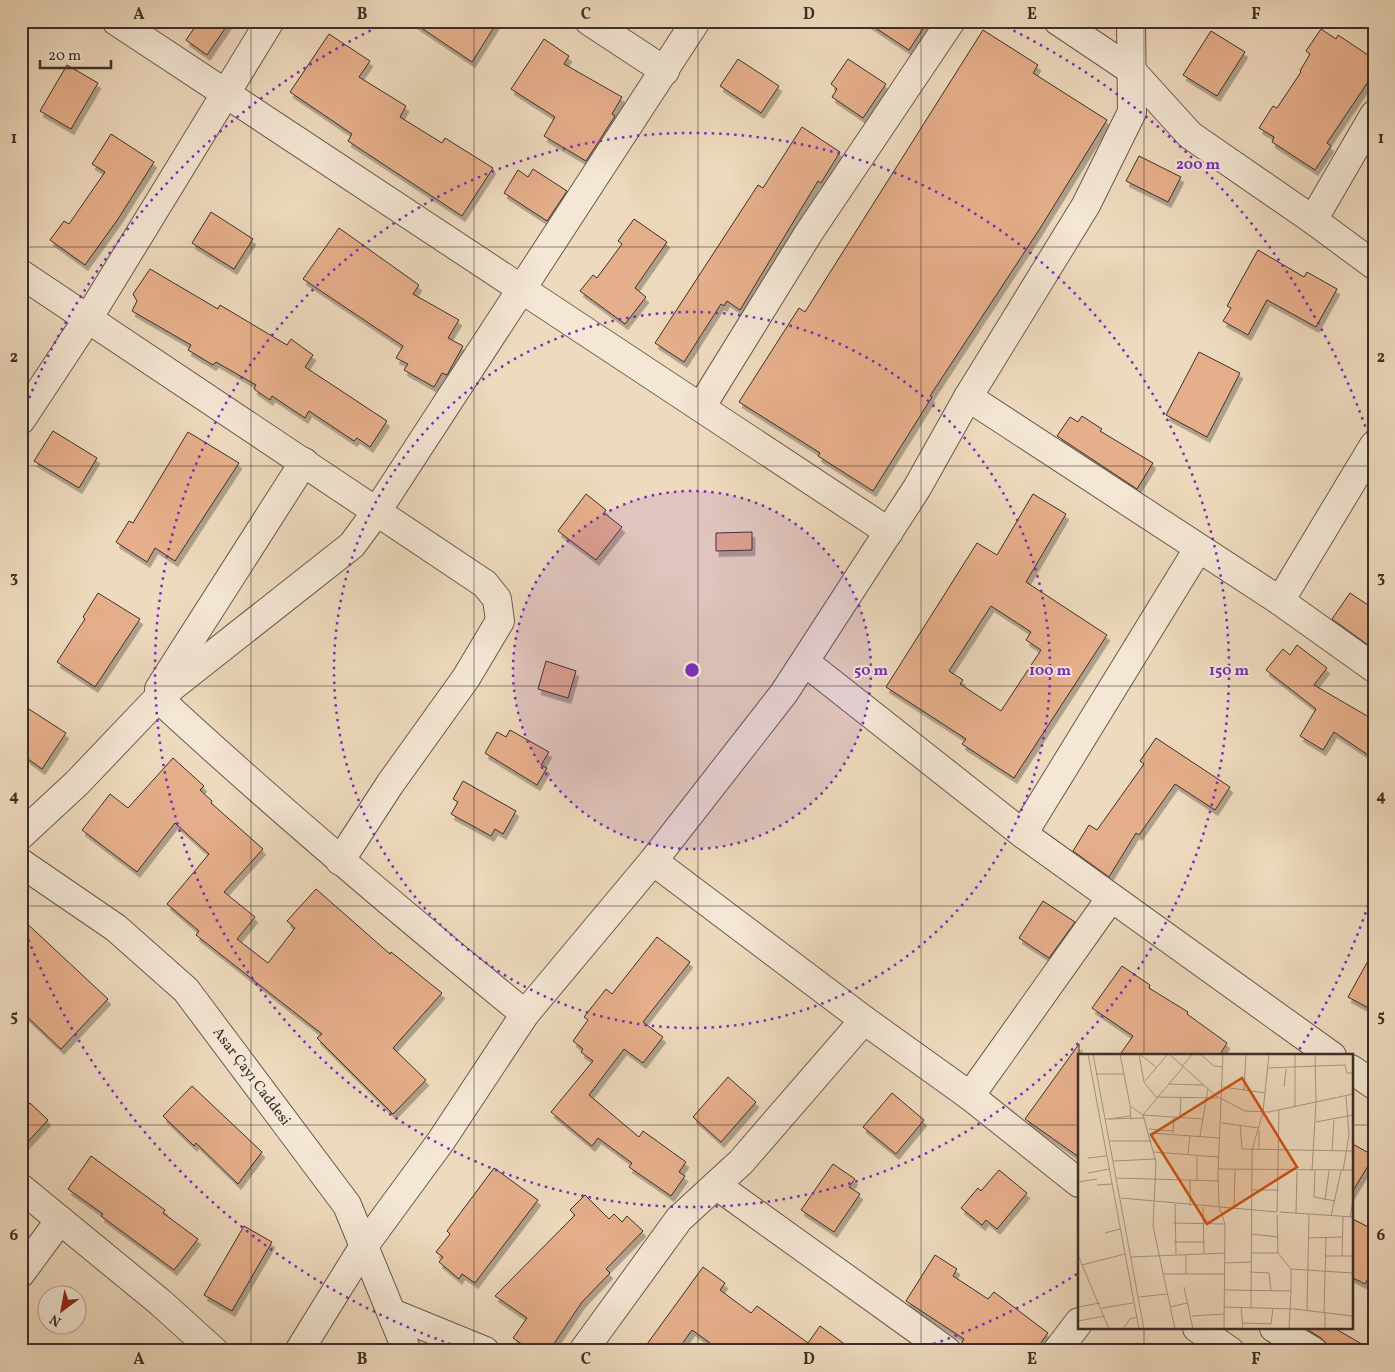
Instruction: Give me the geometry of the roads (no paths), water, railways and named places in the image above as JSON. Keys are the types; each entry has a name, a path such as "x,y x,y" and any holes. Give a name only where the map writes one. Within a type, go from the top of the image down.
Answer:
{"street":[{"path":"116,21 889,532"},
{"path":"21,420 89,317 270,21"},
{"path":"589,21 665,71"},
{"path":"21,835 77,783 151,706 352,545 377,511 696,21"},
{"path":"701,407 808,234 951,21"},
{"path":"1058,21 1131,70 1190,135 1313,220 1374,265"},
{"path":"298,1351 364,1246 441,1140 525,1014 653,861 784,693 917,488 968,397 1086,205 1132,112 1131,21"},
{"path":"1313,220 1374,115"},
{"path":"21,274 89,317 485,584 497,599 500,621 466,678 390,784 340,861"},
{"path":"968,397 1280,602 1374,668"},
{"path":"1280,602 1374,445"},
{"path":"151,706 304,462"},
{"path":"1023,834 1198,549"},
{"path":"804,662 1023,834 1329,1054"},
{"path":"151,706 238,772 340,861 525,1014"},
{"path":"653,861 864,1020 970,1096 1078,1182"},
{"name":"Asar Çayı Caddesi","path":"21,863 116,928 186,990 347,1205 406,1351"},
{"path":"970,1096 1110,898"},
{"path":"583,1351 679,1219 741,1162 864,1020"},
{"path":"1352,1070 1374,1085"},
{"path":"716,1185 947,1351"},
{"path":"21,1188 161,1303 214,1351"},
{"path":"21,1273 60,1220"},
{"path":"392,1313 485,1351"},
{"path":"1057,1351 1078,1323"},
{"path":"1200,1330 1230,1351"},
{"path":"1277,1330 1313,1351"}]}
